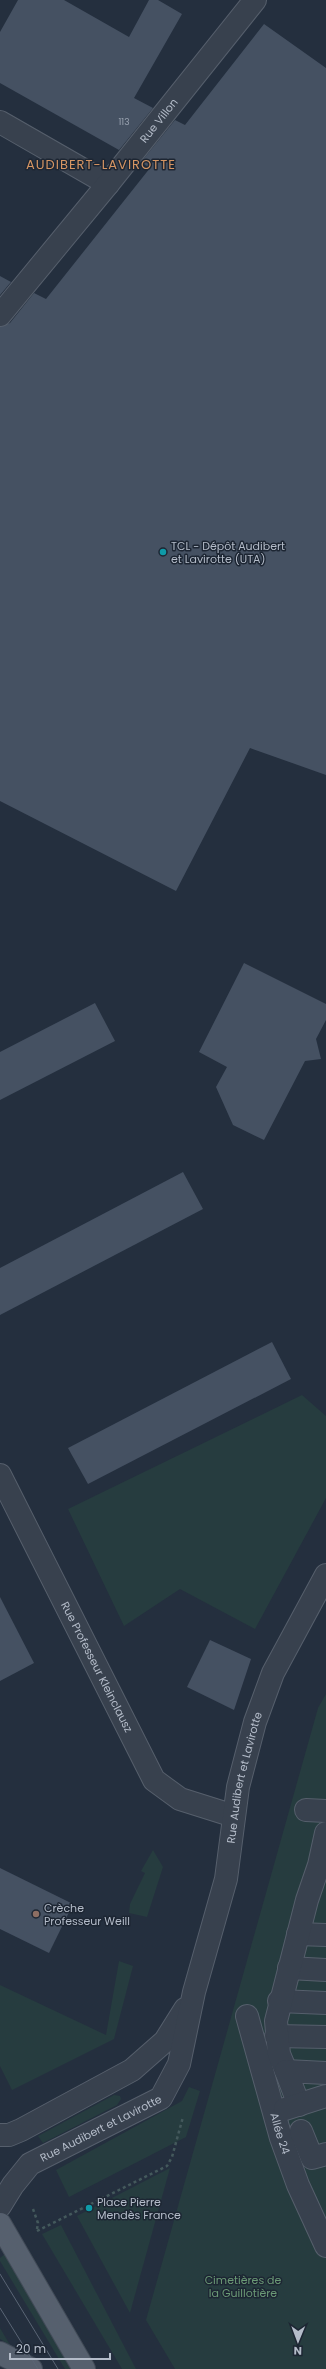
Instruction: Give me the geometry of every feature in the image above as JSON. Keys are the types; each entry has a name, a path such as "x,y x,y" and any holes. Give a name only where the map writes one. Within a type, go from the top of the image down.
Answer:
{"main road":[{"path":"0,2224 84,2369"},
{"path":"0,2353 32,2369"}],"street":[{"name":"Rue Villon","path":"0,314 108,184 255,0"},
{"path":"0,122 108,184"},
{"name":"Rue Professeur Kleinclausz","path":"0,1475 154,1780 180,1799 234,1816"},
{"name":"Rue Audibert et Lavirotte","path":"0,2206 30,2164 161,2098 179,2064 194,1992 226,1879 238,1787 255,1722 273,1673 326,1575"},
{"path":"299,2105 279,2054 276,2036 276,2021 279,2001 298,1934 316,1900 323,1865 326,1833"},
{"path":"298,1934 326,1935"},
{"path":"288,1968 326,1970"},
{"name":"Rue Audibert et Lavirotte","path":"0,2136 9,2135 21,2130 132,2070 165,2042 194,1992"},
{"path":"279,2001 326,2004"},
{"name":"Allée 24","path":"247,2016 274,2112 298,2184 326,2246"},
{"path":"276,2036 326,2037"},
{"path":"286,2071 326,2073"},
{"path":"274,2112 326,2096"},
{"path":"301,2131 312,2158 325,2157"}],"path":[{"path":"21,2175 38,2223 37,2232 40,2238"}],"green space":[{"path":"302,1395 326,1416 326,1498 255,1629 180,1589 124,1626 68,1509"},
{"name":"Cimetières de la Guillotière","path":"326,1694 326,2369 175,2369 146,2320 318,1708"},
{"path":"153,1850 163,1867 147,1917 129,1913 130,1904 145,1873 141,1871"},
{"path":"119,1961 133,1966 114,2039 12,2090 0,2066 0,1985 106,2035"},
{"path":"189,2087 200,2091 186,2137 69,2197 56,2170 182,2101"},
{"path":"114,2095 120,2096 121,2099 117,2105 43,2143 38,2136"},
{"path":"170,2168 130,2313 77,2216"},
{"path":"61,2225 136,2369 122,2369 42,2234"},
{"path":"5,2254 75,2369 65,2369 0,2261 0,2258"},
{"path":"0,2328 10,2345 0,2339"}],"building":[{"path":"18,0 64,0 129,37 149,0 158,0 182,14 134,98 153,108 119,150 0,83 0,32"},
{"name":"TCL - Dépôt Audibert et Lavirotte (UTA)","path":"264,24 326,68 326,775 250,748 176,891 0,801 0,327 10,323 34,293 46,299 150,168 141,162 175,120 185,125"},
{"path":"0,276 11,282 0,295"},
{"path":"244,963 326,1004 326,1020 316,1039 321,1059 305,1061 264,1140 233,1125 216,1087 227,1067 199,1052"},
{"path":"95,1003 115,1041 0,1100 0,1052"},
{"path":"183,1172 203,1209 0,1315 0,1268"},
{"path":"272,1342 291,1379 88,1484 68,1448"},
{"path":"0,1597 34,1663 0,1681"},
{"path":"210,1640 251,1659 234,1710 187,1687"},
{"path":"0,1868 73,1904 49,1953 0,1929"}],"tram line":[{"path":"0,2274 58,2369"},
{"path":"0,2308 38,2369"}],"place":[{"name":"TCL - Dépôt Audibert et Lavirotte (UTA)","path":"163,552"},
{"name":"Crèche Professeur Weill","path":"36,1914"},
{"name":"Place Pierre Mendès France","path":"89,2208"}],"district":[{"name":"AUDIBERT-LAVIROTTE","path":"101,164"}]}
